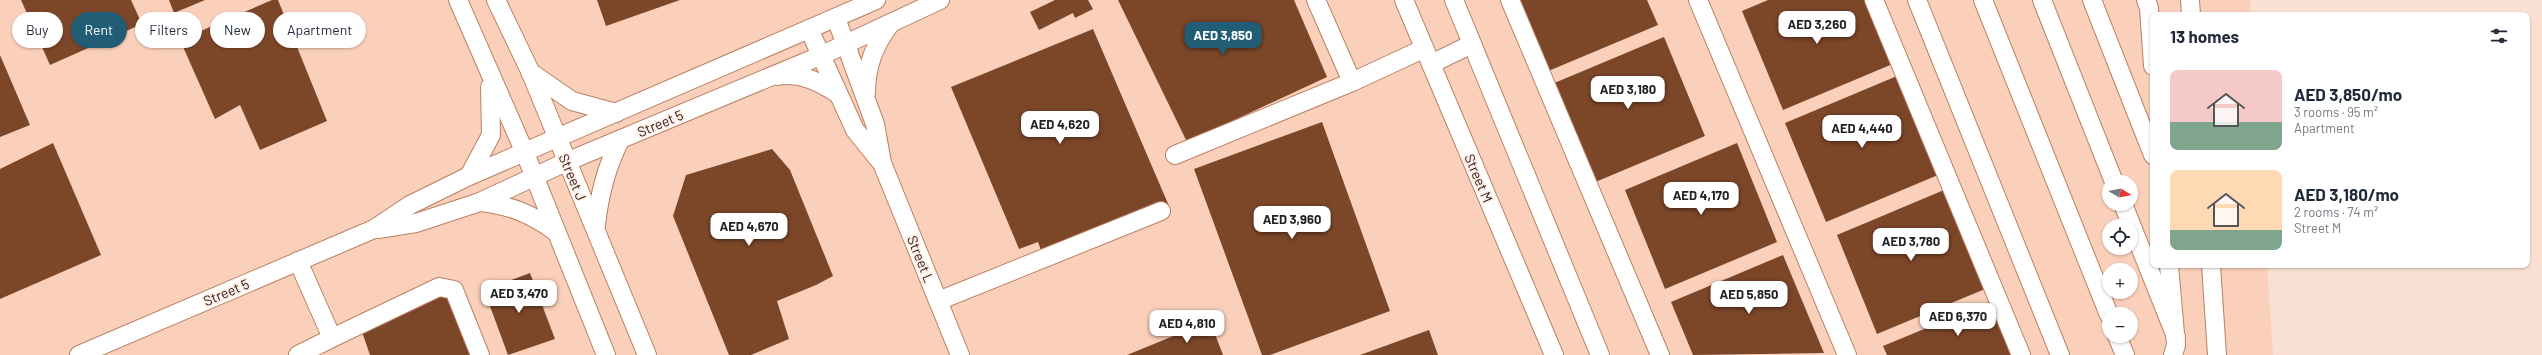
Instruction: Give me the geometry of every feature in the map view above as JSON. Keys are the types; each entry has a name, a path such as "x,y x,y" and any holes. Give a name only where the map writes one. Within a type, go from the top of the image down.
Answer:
{"street":[{"path":"458,0 489,74 525,153 606,355"},
{"name":"Street J","path":"496,0 530,71 566,162 596,229 647,355"},
{"name":"Street 5","path":"79,355 374,230 410,205 469,176 557,140 876,0"},
{"name":"Street 5","path":"374,230 416,223 480,202 566,162 764,78 820,56 940,0"},
{"path":"1316,0 1352,82"},
{"name":"Street M","path":"1404,0 1554,355"},
{"path":"1454,0 1600,355"},
{"path":"1510,0 1660,355"},
{"path":"1698,0 1847,355"},
{"path":"1874,0 2021,355"},
{"path":"1917,0 2060,355"},
{"path":"1983,0 2106,307"},
{"path":"2042,0 2111,175"},
{"path":"2092,0 2150,147"},
{"path":"2146,0 2149,8 2150,22"},
{"path":"2190,0 2191,12"},
{"name":"Street L","path":"836,18 866,98 874,124 882,163 960,355"},
{"path":"866,98 866,77 871,57 879,39 892,22"},
{"name":"Street L","path":"809,29 855,130 882,163"},
{"path":"1176,155 1352,82 1427,56 1472,44"},
{"path":"530,71 572,101 616,113"},
{"path":"469,176 491,135 489,74"},
{"path":"764,78 783,75 803,77 821,83 838,94"},
{"path":"596,229 598,199 604,176 620,140"},
{"path":"480,202 501,204 521,211 540,220 557,233"},
{"path":"938,301 1161,211"},
{"path":"2126,211 2176,337"},
{"path":"298,261 332,338"},
{"path":"2169,268 2176,337 2176,345 2173,355"},
{"path":"2211,268 2217,355"},
{"path":"298,355 439,287 454,290 480,355"},
{"path":"2120,343 2125,355"}],"shaded area":[{"path":"0,0 2250,0 2251,12 2150,12 2150,268 2267,268 2273,355 0,355"}],"building":[{"path":"21,0 131,0 136,12 135,12 135,27 127,31 127,12 71,12 71,48 88,48 50,65 42,48 63,48 63,12 26,12"},
{"path":"169,0 205,0 176,12 174,12"},
{"path":"272,0 278,0 283,12 273,12 273,48 297,48 327,121 260,150 240,105 215,119 184,48 202,48 202,30 210,27 210,48 265,48 265,12 244,12"},
{"path":"597,0 680,0 606,26"},
{"path":"1055,0 1088,0 1093,9 1075,18 1073,13 1039,30 1030,12"},
{"path":"1118,0 1294,0 1327,77 1187,142"},
{"path":"1516,0 1647,0 1658,25 1546,72"},
{"path":"1768,0 1869,0 1895,63 1783,110 1742,11"},
{"path":"1093,29 1169,206 1042,253 1038,242 1019,249 951,87"},
{"path":"1664,37 1705,136 1593,183 1552,84"},
{"path":"0,55 30,125 0,137"},
{"path":"1897,76 1938,175 1826,222 1785,123"},
{"path":"1322,122 1390,311 1270,355 1262,355 1194,169"},
{"path":"53,143 101,255 0,299 0,169"},
{"path":"1737,143 1777,242 1665,289 1625,190"},
{"path":"772,149 790,170 833,276 816,285 777,301 789,339 751,355 729,355 673,216 686,175"},
{"path":"1944,190 1985,289 1877,334 1837,235"},
{"path":"1783,255 1824,353 1693,355 1671,302"},
{"path":"530,273 555,339 508,355 484,290"},
{"path":"453,292 476,355 370,355 360,326"},
{"path":"1992,301 2014,355 1887,355 1883,346"},
{"path":"1210,321 1223,355 1127,355"},
{"path":"1429,330 1438,355 1360,355"}]}
